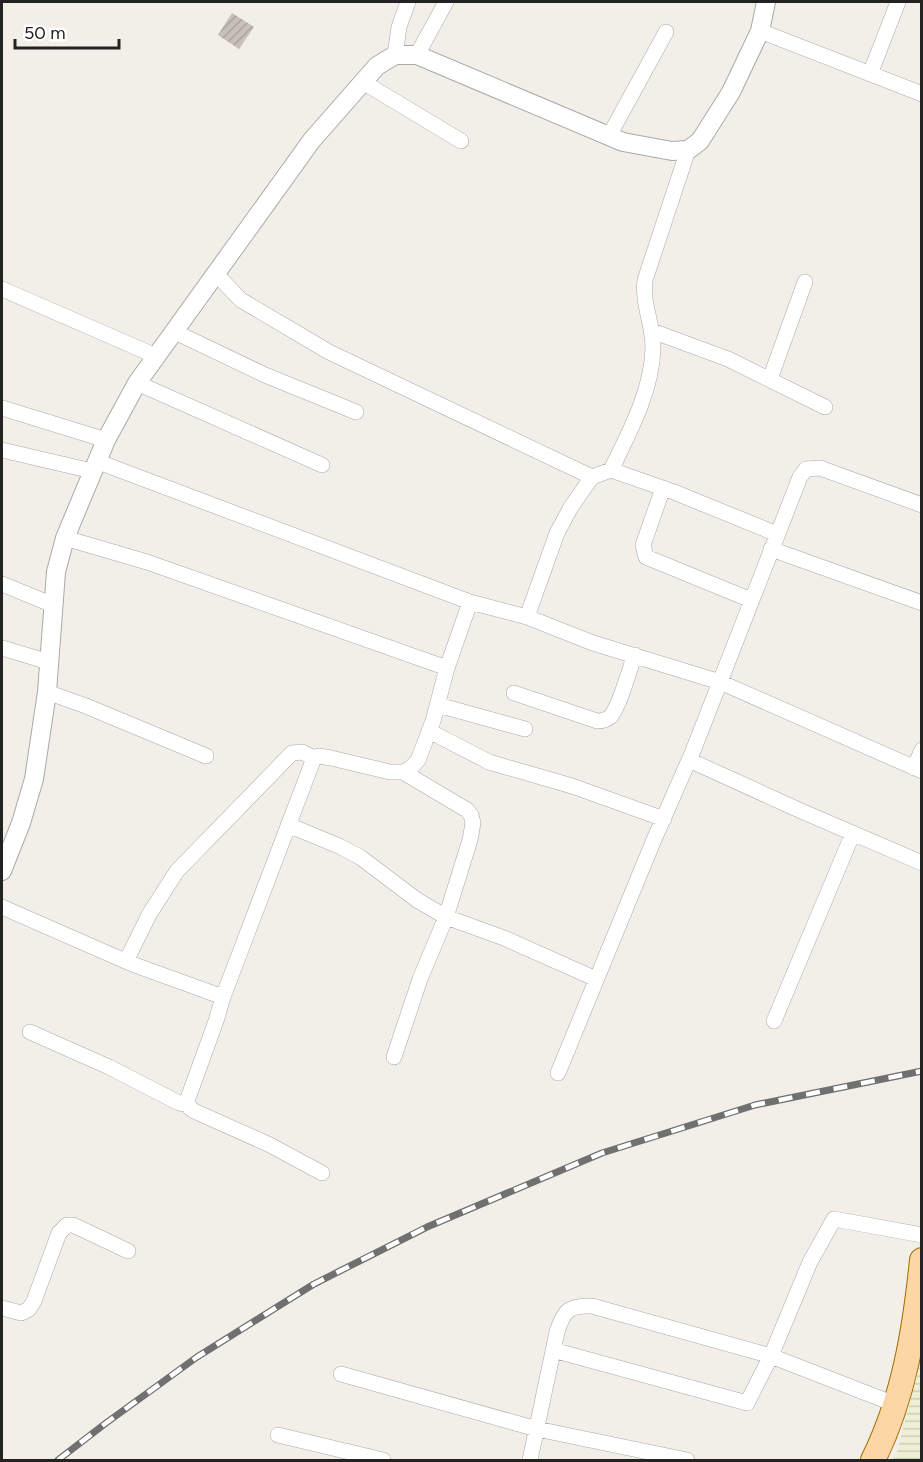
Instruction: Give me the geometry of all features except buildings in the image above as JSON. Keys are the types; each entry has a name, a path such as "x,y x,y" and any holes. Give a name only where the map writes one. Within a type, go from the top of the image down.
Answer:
{"main road":[{"path":"873,1461 897,1405 920,1288 921,1260"}],"street":[{"path":"395,55 399,27 408,2"},
{"path":"417,55 446,2"},
{"path":"611,470 633,424 652,361 652,331 644,301 645,280 688,150 700,141 711,127 731,92 760,31 766,2"},
{"path":"870,74 898,2"},
{"path":"760,31 921,94"},
{"path":"609,136 666,32"},
{"path":"2,868 21,823 34,779 47,692 56,572 65,538 106,440 137,383 215,273 312,140 377,66 395,55 417,55 623,142 657,149 688,150"},
{"path":"363,82 461,141"},
{"path":"215,273 241,300 329,352 592,477"},
{"path":"770,379 805,282"},
{"path":"2,288 156,356"},
{"path":"652,331 711,352 825,407"},
{"path":"173,332 265,375 356,412"},
{"path":"137,383 322,465"},
{"path":"2,408 106,440"},
{"path":"2,450 94,466 470,602 527,617 593,643 720,682 918,770 921,750"},
{"path":"558,1073 689,760 800,477 806,469 820,468 921,505"},
{"path":"527,617 557,532 571,507 592,477 611,470 663,488 777,534"},
{"path":"663,488 643,545 646,556 751,600"},
{"path":"65,538 147,562 447,668"},
{"path":"771,549 921,603"},
{"path":"2,584 53,605"},
{"path":"126,962 150,913 177,871 292,753 302,752 314,758 319,756 331,758 390,772 403,772 411,768 418,760 429,731 447,668 470,602"},
{"path":"2,648 50,662"},
{"path":"514,693 597,721 605,720 616,706 635,655"},
{"path":"47,692 206,756"},
{"path":"438,705 525,729"},
{"path":"429,731 489,762 572,786 664,819"},
{"path":"188,1105 188,1097 223,997 314,758"},
{"path":"689,760 921,863"},
{"path":"394,1057 420,979 446,917 470,840 473,823 467,810 403,772"},
{"path":"288,825 360,857 417,900 446,917 504,938 596,979"},
{"path":"774,1021 853,833"},
{"path":"2,907 126,962 223,997"},
{"path":"30,1032 109,1067 178,1103 188,1105 194,1111 268,1144 322,1173"},
{"path":"553,1350 747,1403 771,1356 810,1262 834,1219 921,1235"},
{"path":"2,1308 21,1313 29,1309 59,1233 67,1225 72,1225 128,1251"},
{"path":"530,1461 561,1319 568,1309 578,1305 592,1306 771,1356 897,1405"},
{"path":"341,1374 537,1429 687,1461"},
{"path":"278,1435 383,1461"}],"green space":[{"path":"921,1360 921,1460 892,1460 897,1452"}],"railway":[{"path":"58,1460 197,1357 314,1284 427,1227 602,1153 755,1105 922,1071"}]}
